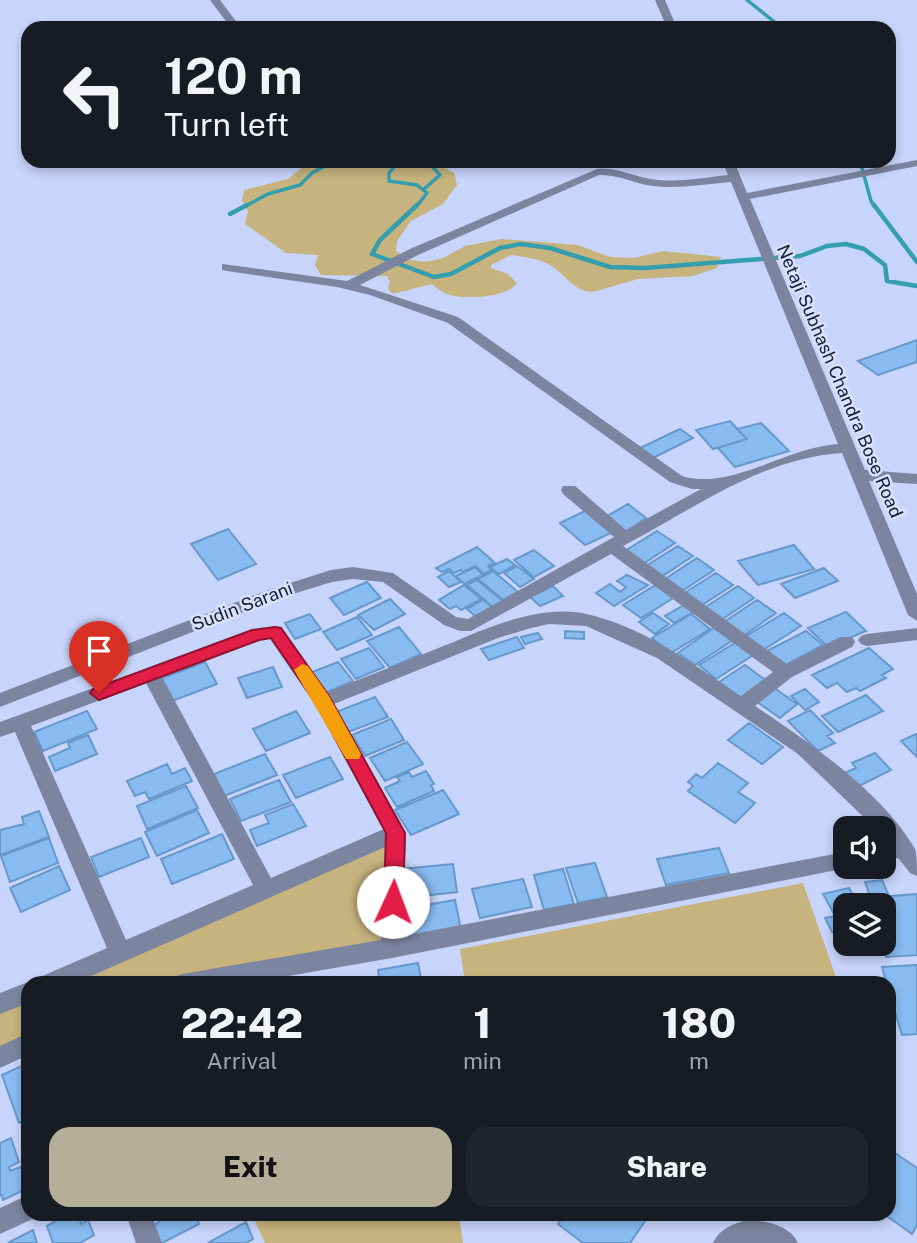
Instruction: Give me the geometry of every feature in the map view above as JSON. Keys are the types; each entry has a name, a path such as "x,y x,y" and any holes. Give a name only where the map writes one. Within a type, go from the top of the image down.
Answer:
{"street":[{"path":"215,0 231,21"},
{"path":"660,0 669,21"},
{"path":"896,167 917,163"},
{"name":"Netaji Subhash Chandra Bose Road","path":"731,168 917,615"},
{"path":"743,197 889,168"},
{"path":"348,286 384,266 597,172 613,171 644,182 662,184 735,178"},
{"path":"227,267 348,286 453,320 700,497"},
{"path":"620,543 725,482 816,450 848,448"},
{"path":"859,475 917,479"},
{"path":"676,480 692,484 725,482"},
{"path":"569,490 620,543 786,672"},
{"name":"Sudin Sarani","path":"0,700 274,593 331,576 353,573 387,577 454,624 480,622 620,543"},
{"path":"323,701 499,631 530,622 569,617 588,620 663,653 805,749 877,816"},
{"path":"0,730 258,634 275,632 323,701 396,833 392,948"},
{"path":"867,640 917,634"},
{"path":"741,706 786,672 846,642"},
{"path":"151,674 266,889"},
{"path":"20,723 120,952"},
{"path":"66,976 396,833"},
{"path":"896,853 917,867"},
{"path":"229,976 392,948 833,863"},
{"path":"0,1004 21,995"},
{"path":"0,1057 21,1047"},
{"path":"0,1222 21,1212"},
{"path":"142,1221 149,1243"},
{"path":"726,1243 744,1233 759,1232 774,1236 785,1243"}],"shaded area":[{"path":"301,168 445,168 454,173 457,185 443,204 411,221 397,241 396,251 411,260 426,262 443,258 465,246 501,239 578,245 610,257 634,258 663,251 721,257 717,268 693,276 638,279 593,292 575,286 545,263 511,255 491,265 491,268 508,274 517,283 495,295 454,296 432,284 393,294 388,289 390,282 387,276 321,275 315,265 318,255 286,253 245,224 248,211 242,201 244,190 288,179"},
{"path":"396,833 392,948 226,976 65,976"},
{"path":"803,883 836,976 464,976 460,949"},
{"path":"21,994 21,1047 0,1056 0,1003"},
{"path":"255,1221 460,1221 463,1243 265,1243"}],"building":[{"path":"917,340 917,362 878,375 858,361"},
{"path":"730,421 747,439 713,449 696,430"},
{"path":"761,423 789,451 735,467 718,448 747,439 737,429"},
{"path":"680,429 693,438 651,459 638,449"},
{"path":"628,504 646,518 623,534 604,518"},
{"path":"587,510 613,532 585,545 560,523"},
{"path":"228,529 256,564 218,580 191,544"},
{"path":"657,531 675,543 643,564 625,551"},
{"path":"794,545 814,569 758,585 738,561"},
{"path":"678,546 693,556 661,577 646,566"},
{"path":"477,547 495,563 488,566 491,570 484,574 475,566 454,573 449,569 442,572 436,568"},
{"path":"534,550 554,566 534,577 514,560"},
{"path":"697,558 714,570 682,591 665,579"},
{"path":"507,559 515,565 499,574 490,567"},
{"path":"517,566 534,579 520,587 504,573"},
{"path":"475,567 483,575 464,584 456,576"},
{"path":"824,568 838,581 795,598 781,584"},
{"path":"449,571 461,582 449,587 438,577"},
{"path":"493,571 518,592 503,600 478,579"},
{"path":"716,573 733,585 702,605 686,592"},
{"path":"627,575 648,585 614,606 596,593 610,584 620,592 626,587 617,581"},
{"path":"477,580 504,602 494,608 467,585"},
{"path":"367,582 381,598 344,615 330,598"},
{"path":"657,584 675,597 641,618 623,605"},
{"path":"464,585 481,599 461,610 456,606 450,609 439,600"},
{"path":"553,586 563,596 540,606 530,597"},
{"path":"738,586 754,598 721,620 704,608"},
{"path":"390,599 405,614 374,630 358,615"},
{"path":"483,600 493,608 477,618 467,609"},
{"path":"757,600 776,613 743,636 724,622"},
{"path":"686,604 695,611 674,623 665,616"},
{"path":"846,612 866,631 828,647 808,628"},
{"path":"653,613 669,624 655,634 639,622"},
{"path":"784,613 801,626 763,650 746,636"},
{"path":"310,614 321,629 295,639 285,623"},
{"path":"691,614 710,629 671,653 652,638"},
{"path":"357,617 372,635 337,650 323,632"},
{"path":"399,627 421,654 390,668 367,641"},
{"path":"715,627 733,640 695,665 678,653"},
{"path":"565,631 584,632 584,639 565,638"},
{"path":"806,631 823,645 782,667 765,652"},
{"path":"538,633 542,639 525,644 521,637"},
{"path":"517,637 524,648 489,660 481,649"},
{"path":"738,641 755,654 716,679 699,665"},
{"path":"369,648 384,667 356,679 341,659"},
{"path":"869,648 893,669 882,675 886,678 860,691 856,688 847,692 837,683 827,688 812,675"},
{"path":"205,662 217,684 172,701 160,679"},
{"path":"338,662 353,681 325,693 310,673"},
{"path":"745,665 768,682 742,700 719,682"},
{"path":"273,667 282,687 247,698 238,678"},
{"path":"773,687 797,704 780,718 756,701"},
{"path":"805,689 819,702 805,710 791,696"},
{"path":"866,695 883,711 838,732 822,716"},
{"path":"375,697 388,717 348,732 336,712"},
{"path":"810,710 833,733 827,736 835,743 818,751 788,721"},
{"path":"87,711 97,729 43,751 34,732"},
{"path":"296,711 310,733 266,751 253,729"},
{"path":"391,719 404,740 365,756 352,735"},
{"path":"749,723 783,747 762,764 728,740"},
{"path":"88,735 97,754 55,771 49,757 70,748 68,743"},
{"path":"917,735 917,757 901,741"},
{"path":"407,742 423,764 385,781 370,758"},
{"path":"875,753 891,770 855,788 842,774 856,768 852,763"},
{"path":"265,754 277,775 224,796 214,774"},
{"path":"330,757 343,779 296,798 283,775"},
{"path":"718,763 748,783 738,792 755,803 735,823 688,791 693,786 688,782 696,774 702,778"},
{"path":"167,764 172,774 185,768 192,781 149,799 145,792 135,796 127,781"},
{"path":"426,771 434,784 431,785 434,791 397,807 385,788 400,781 397,777 409,772 412,777"},
{"path":"279,780 291,802 241,821 230,799"},
{"path":"186,786 198,808 147,829 137,806"},
{"path":"443,790 459,814 411,835 395,810"},
{"path":"293,804 306,826 257,846 250,830 269,823 265,815"},
{"path":"197,810 209,833 157,856 145,832"},
{"path":"39,811 49,837 0,855 0,830 24,824 22,817"},
{"path":"222,834 234,859 172,884 161,859"},
{"path":"49,838 58,863 10,882 1,856"},
{"path":"141,838 149,857 99,877 91,857"},
{"path":"719,848 729,873 666,885 657,859"},
{"path":"595,863 607,897 578,903 566,868"},
{"path":"453,864 457,892 405,898 401,869"},
{"path":"59,866 70,890 21,912 10,888"},
{"path":"563,869 574,904 544,910 534,875"},
{"path":"523,879 532,907 480,918 472,889"},
{"path":"882,880 888,893 869,893 865,882"},
{"path":"849,888 852,893 833,893 833,912 823,894"},
{"path":"917,894 917,955 886,957 886,956 896,956 896,896"},
{"path":"455,900 461,930 407,938 402,909"},
{"path":"833,916 833,932 832,932 825,918"},
{"path":"418,963 420,976 379,976 378,970"},
{"path":"917,965 917,1034 902,1035 896,1016 896,976 884,976 882,967"},
{"path":"21,1066 19,1123 2,1075"},
{"path":"11,1138 19,1162 9,1167 10,1171 21,1167 21,1191 3,1200 2,1195 0,1196 0,1143"},
{"path":"896,1154 917,1168 917,1225 912,1234 894,1221 896,1221"},
{"path":"56,1221 80,1221 81,1224 88,1221 94,1235 80,1243 53,1243 47,1226"},
{"path":"198,1221 199,1224 159,1243 152,1226 159,1222"},
{"path":"560,1221 645,1221 630,1243 583,1243 558,1224"},
{"path":"246,1222 253,1239 246,1243 208,1243"},
{"path":"33,1230 37,1243 8,1243"}],"waterway":[{"path":"747,0 773,21"},
{"path":"244,207 268,194 300,185 321,168"},
{"path":"393,168 389,173 389,181 417,185 427,193 416,207"},
{"path":"424,189 440,175 434,168"},
{"path":"862,168 875,207"},
{"path":"230,214 247,205"},
{"path":"417,205 380,240 372,254 434,277 451,274 500,248 521,244 550,248 610,267 645,268 800,256 827,246 846,244 864,249 885,265 887,281 917,286"},
{"path":"874,205 917,262"}],"slow traffic":[{"path":"302,670 353,754"}],"route":[{"path":"99,693 258,634 275,632 323,701 396,833 393,902"}]}
